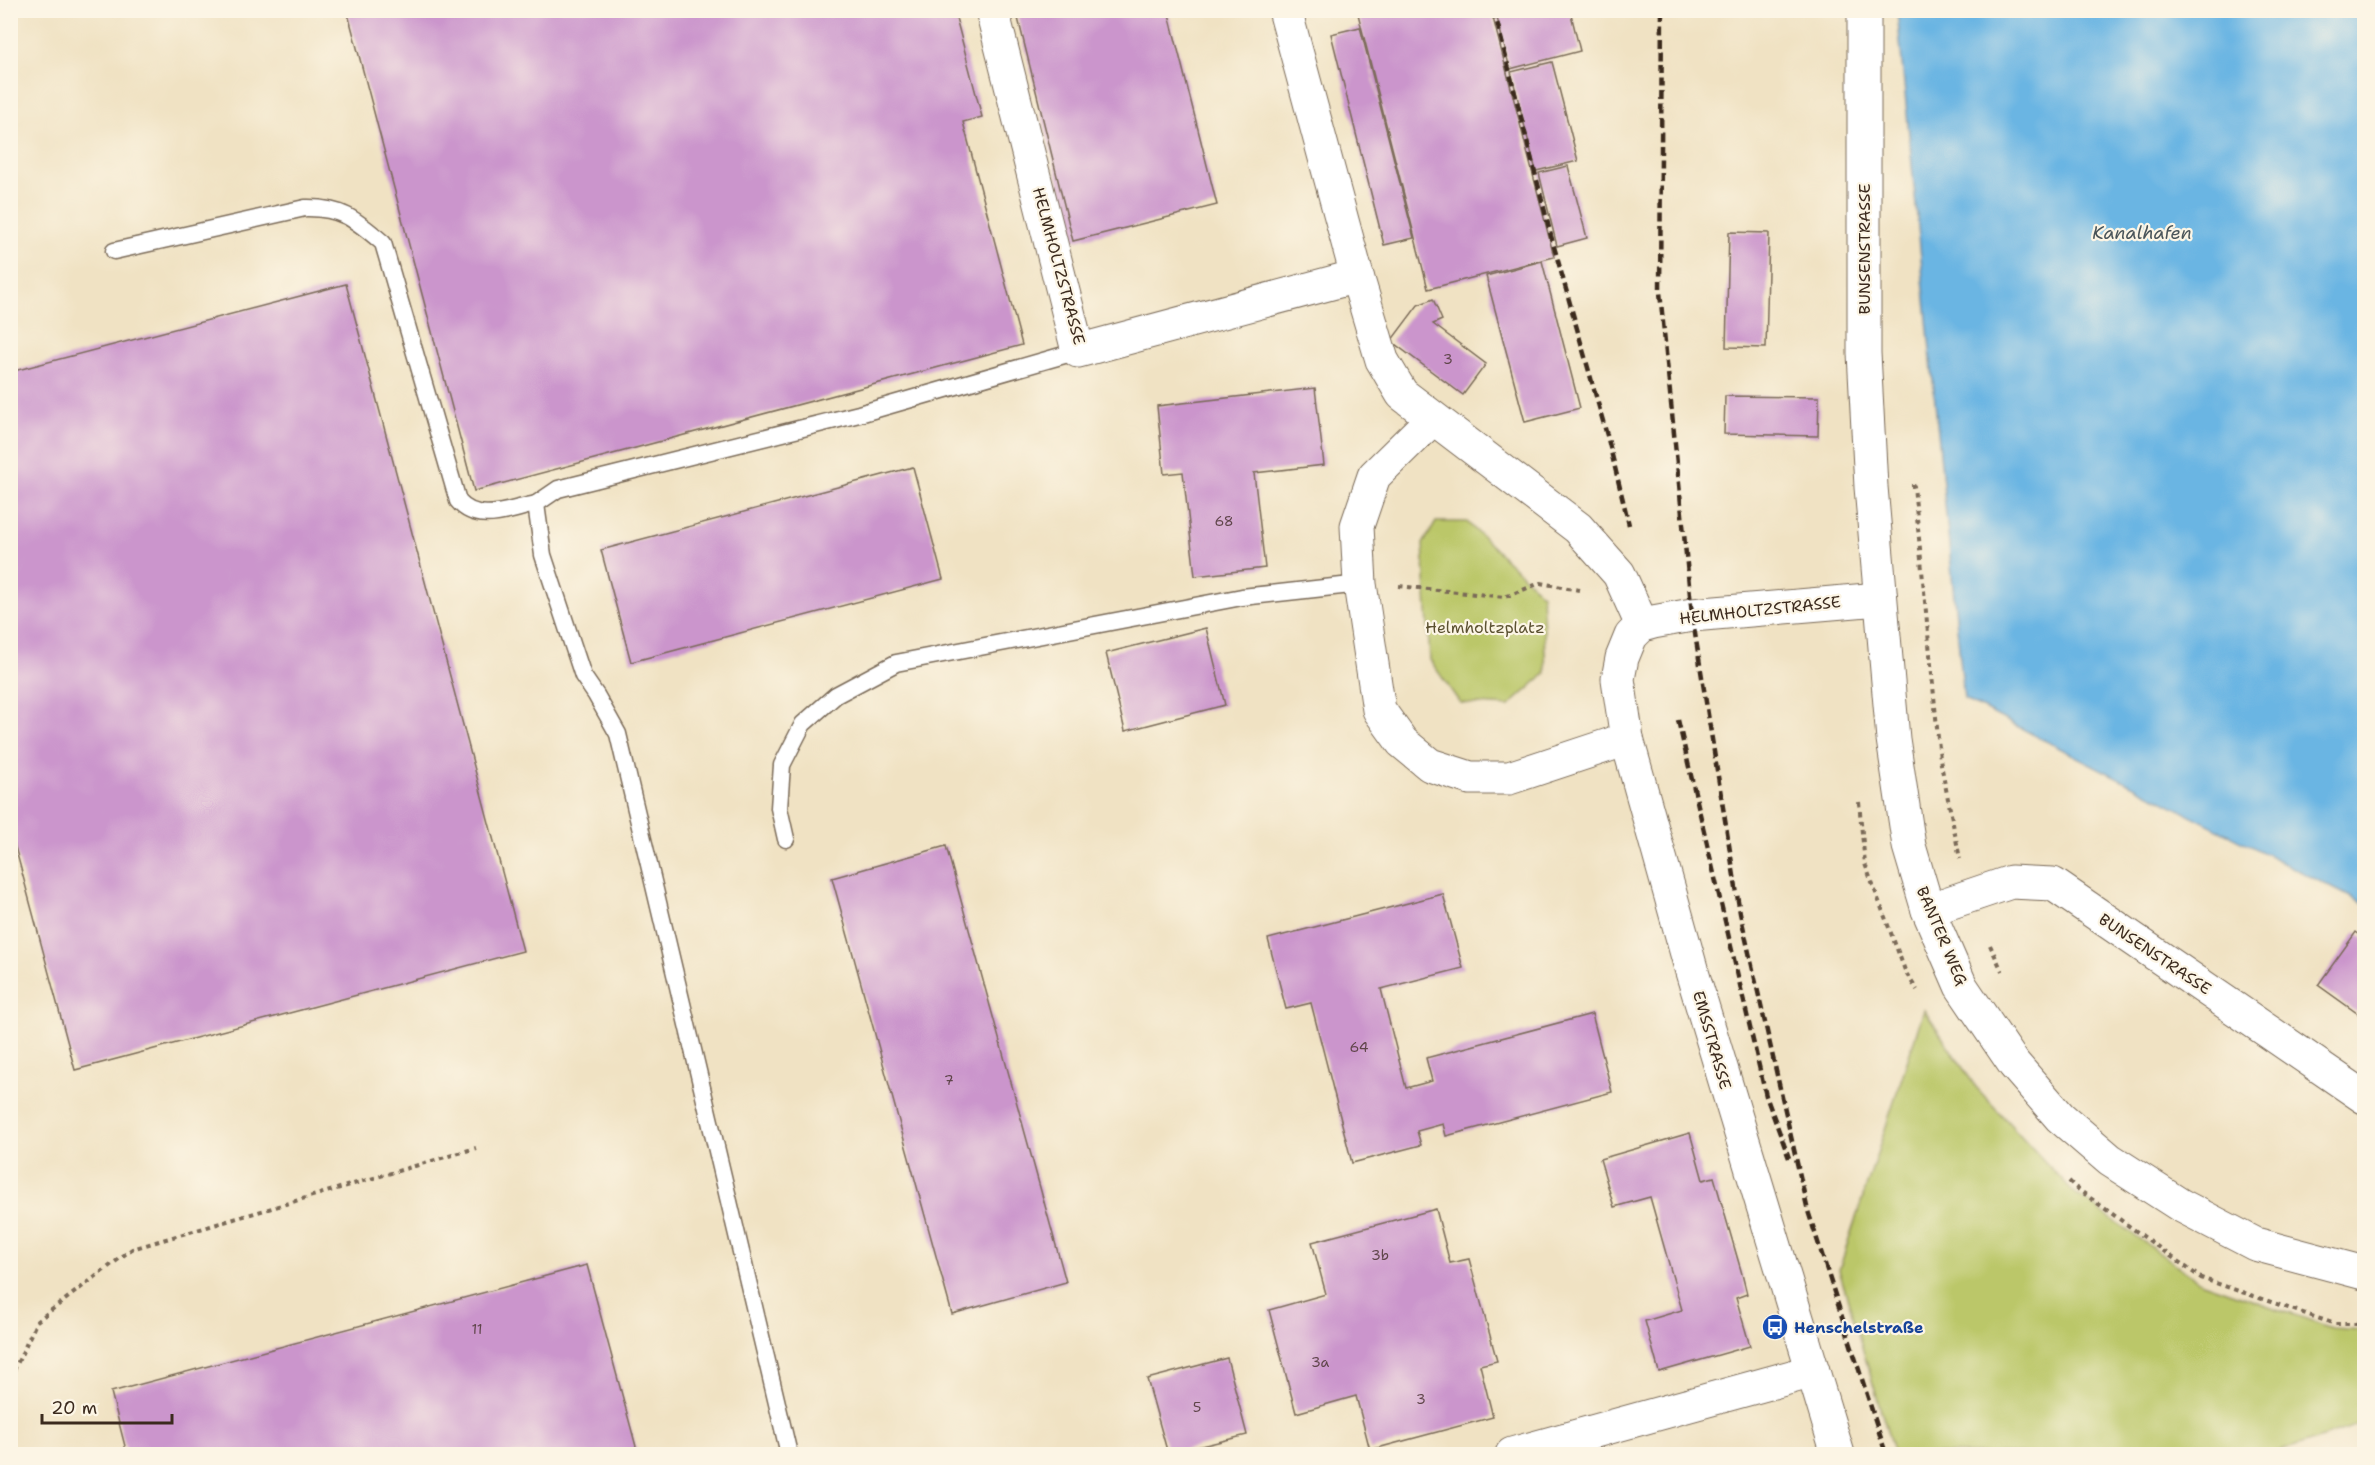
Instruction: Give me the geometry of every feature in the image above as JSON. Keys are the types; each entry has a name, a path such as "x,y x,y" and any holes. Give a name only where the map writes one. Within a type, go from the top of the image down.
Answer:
{"street":[{"name":"HELMHOLTZSTRASSE","path":"992,10 1078,351 1357,276"},
{"path":"1285,10 1382,360 1402,394 1578,528 1619,574 1642,625"},
{"name":"BUNSENSTRASSE","path":"1864,10 1864,353 1871,488"},
{"path":"1432,419 1374,476 1357,526 1360,584 1379,710 1402,742 1430,765 1470,778 1509,778 1627,739"},
{"name":"BANTER WEG","path":"1871,488 1893,739 1909,846 1928,910 1961,986 2014,1064 2060,1117 2110,1160 2180,1205 2255,1244 2364,1273"},
{"name":"HELMHOLTZSTRASSE","path":"1642,625 1692,615 1880,599"},
{"name":"EMSSTRASSE","path":"1642,625 1631,636 1622,658 1618,679 1627,739 1721,1073 1838,1455"},
{"name":"BUNSENSTRASSE","path":"1928,910 2011,882 2053,884 2364,1097"},
{"path":"1512,1455 1813,1371"}],"lane":[{"path":"114,251 305,208 324,207 343,213 358,222 383,243 458,501 465,509 484,516 536,504 558,489 859,414 1078,351"},
{"path":"536,504 543,555 583,676 596,694 618,734 789,1455"},
{"path":"786,839 779,808 782,765 802,724 836,695 896,663 1242,597 1360,584"}],"path":[{"path":"1360,584 1432,588 1505,597 1540,583 1588,592"},
{"path":"10,1379 37,1321 132,1249 476,1148"}],"green space":[{"name":"Helmholtzplatz","path":"1436,522 1467,522 1542,594 1546,673 1509,706 1460,703 1430,660 1423,544"},
{"path":"1924,1010 1975,1086 2071,1190 2200,1282 2332,1328 2364,1330 2364,1423 2272,1454 1894,1454 1839,1270"}],"water":[{"name":"Kanalhafen","path":"1897,11 2364,11 2364,904 1964,699"}],"building":[{"path":"347,10 954,10 982,117 963,122 1022,345 474,491"},
{"path":"1016,10 1168,10 1217,205 1073,241"},
{"path":"1357,10 1491,10 1554,257 1428,289"},
{"path":"1495,10 1570,10 1580,51 1510,69"},
{"path":"1360,27 1414,238 1384,245 1331,34"},
{"path":"1552,62 1578,161 1536,171 1511,72"},
{"path":"1568,166 1587,238 1557,246 1539,173"},
{"path":"1729,232 1769,233 1766,348 1726,347"},
{"path":"1542,261 1580,408 1525,422 1486,276"},
{"path":"346,284 523,951 75,1070 10,828 10,372"},
{"path":"1433,299 1442,320 1433,324 1486,364 1463,395 1391,341 1418,305"},
{"path":"1315,388 1324,465 1254,473 1265,568 1195,576 1183,472 1164,474 1157,406"},
{"path":"1725,396 1819,397 1818,436 1724,434"},
{"path":"913,467 943,579 631,662 601,550"},
{"path":"1206,628 1225,705 1125,731 1106,653"},
{"path":"946,846 1066,1282 952,1314 832,878"},
{"path":"1443,894 1463,968 1381,989 1406,1088 1432,1081 1426,1058 1592,1014 1612,1092 1446,1136 1443,1124 1417,1131 1421,1145 1352,1163 1311,1003 1286,1009 1268,939"},
{"path":"2356,932 2364,938 2364,1018 2318,985"},
{"path":"1690,1133 1703,1180 1714,1177 1742,1274 1747,1294 1736,1298 1750,1346 1659,1372 1645,1321 1682,1310 1650,1197 1614,1207 1600,1159"},
{"path":"1436,1209 1450,1263 1469,1259 1497,1361 1480,1365 1493,1417 1370,1450 1356,1396 1296,1413 1269,1310 1326,1294 1312,1242"},
{"path":"587,1265 638,1454 127,1454 111,1392"},
{"path":"1227,1358 1247,1435 1168,1454 1147,1379"}],"railway":[{"path":"1494,10 1551,236 1608,439 1629,525"},
{"path":"1662,10 1660,292 1692,615 1740,913 1808,1211 1886,1454"},
{"path":"1678,720 1766,1096 1789,1158"}],"place":[{"name":"Henschelstraße","path":"1775,1327"}]}
